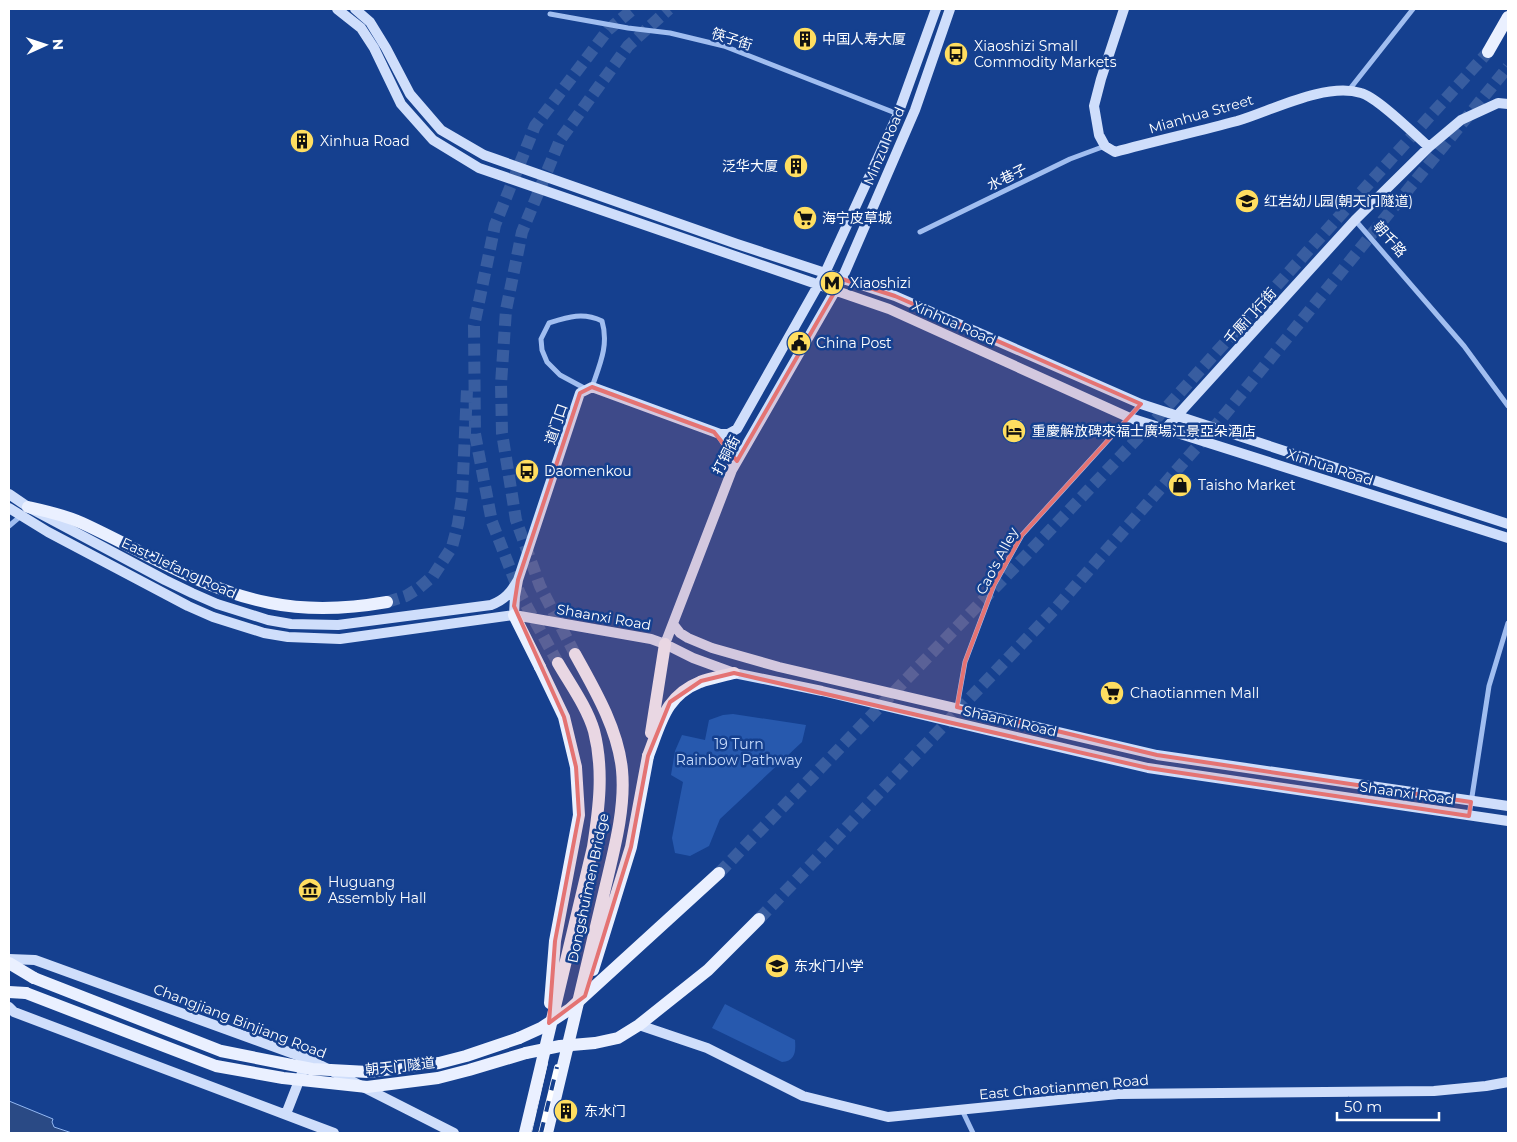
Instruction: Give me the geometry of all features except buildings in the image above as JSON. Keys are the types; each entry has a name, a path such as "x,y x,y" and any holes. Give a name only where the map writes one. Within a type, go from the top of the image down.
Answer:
{"main road":[{"name":"Xinhua Road","path":"337,9 360,28 374,48 402,104 433,140 479,168 889,309 1130,418 1508,538"},
{"name":"Xinhua Road","path":"355,9 370,22 410,94 441,130 484,155 895,296 1141,404 1508,524"},
{"name":"Minzu Road","path":"818,286 898,114 936,9"},
{"name":"Minzu Road","path":"836,291 915,110 950,9"},
{"path":"1105,146 1099,136 1094,106 1124,9"},
{"path":"1488,52 1508,17"},
{"name":"Mianhua Street","path":"1105,146 1115,152 1238,120 1290,101 1321,93 1349,91 1362,93 1374,100 1429,147"},
{"name":"朝千路","path":"1355,220 1429,147 1461,120 1498,104 1508,104"},
{"name":"千厮门行街","path":"1165,429 1355,220"},
{"name":"打铜街","path":"720,434 728,434 736,429 818,286"},
{"name":"打铜街","path":"665,644 732,470 816,322 836,291"},
{"path":"589,388 720,434 732,452 732,470"},
{"name":"道门口","path":"514,615 514,596 518,580 580,393 589,388"},
{"name":"East Jiefang Road","path":"9,494 24,512 56,537 188,606 222,620 264,633 288,637 340,638 514,615"},
{"name":"East Jiefang Road","path":"9,508 24,512 217,604 268,620 291,624 313,625 367,622 491,605 505,598 518,580"},
{"path":"24,512 81,522 131,548 222,589 245,597 277,604 317,609 386,602"},
{"path":"514,615 564,717 576,767 579,816 555,941 547,1045"},
{"name":"Shaanxi Road","path":"514,615 651,639 693,658 734,673 822,691 1148,768 1508,821"},
{"name":"Shaanxi Road","path":"673,624 680,633 688,638 712,648 779,667 1157,755 1508,806"},
{"path":"567,1049 631,847 648,756 665,644"},
{"name":"Dongshuimen Bridge","path":"546,1133 613,854 621,813 622,770 616,742 601,702 575,654"},
{"name":"Dongshuimen Bridge","path":"525,1133 593,847 600,803 599,770 593,731 583,708 558,663"},
{"path":"648,756 670,702 685,689 701,681 734,673"},
{"name":"朝天门隧道","path":"9,961 34,978 221,1050 312,1069 368,1072 439,1062 466,1056 519,1038 541,1028 570,1009 719,873"},
{"name":"朝天门隧道","path":"9,992 26,993 216,1066 283,1078 367,1086 438,1078 526,1053 560,1046 595,1044 618,1038 639,1026 708,970 759,918"},
{"name":"Changjiang Binjiang Road","path":"9,961 34,960 308,1059 454,1133"},
{"path":"9,1007 14,1012 334,1133"},
{"name":"East Chaotianmen Road","path":"639,1026 707,1048 802,1096 888,1117 1118,1094 1434,1091 1508,1082"},
{"path":"286,1114 308,1059"}],"street":[{"path":"1349,91 1413,9"},
{"name":"筷子街","path":"550,14 628,28 670,33 724,46 898,114"},
{"name":"水巷子","path":"920,232 1070,159 1105,146"},
{"name":"朝千路","path":"1355,220 1464,346 1508,406"},
{"path":"576,315 592,316 602,321 606,334 605,348 589,388 560,375 547,362 542,350 541,340 549,323 576,315"},
{"name":"Cao's Alley","path":"957,707 965,662 994,585 1022,535 1141,404"},
{"path":"9,526 24,512"},
{"path":"1469,816 1489,686 1508,623"},
{"path":"962,1110 973,1133"}],"highlighted area":[{"path":"842,279 895,296 1141,404 1022,535 994,585 965,662 957,707 1157,755 1471,802 1469,816 1148,768 734,673 701,681 670,702 648,756 631,847 585,996 549,1023 555,941 579,815 576,767 564,717 514,606 518,580 580,393 592,387 714,432 737,461"}],"green space":[{"name":"19 Turn Rainbow Pathway","path":"733,714 806,725 802,742 720,819 709,846 690,856 675,853 672,838 683,782 671,775 675,751 682,735 705,740 709,720"},
{"path":"725,1004 795,1040 795,1052 792,1058 782,1062 712,1028"}],"shaded area":[{"path":"9,1101 53,1119 54,1127 72,1133 9,1133"}],"tunnel":[{"path":"558,663 520,594 492,522 475,434 474,326 495,225 535,126 608,30 633,9"},
{"path":"575,654 540,586 516,520 502,433 501,384 506,310 522,232 560,140 628,46 669,9"},
{"path":"719,873 1155,420 1488,52"},
{"path":"759,919 1055,609 1217,424 1508,67"},
{"path":"387,602 406,596 419,588 433,576 452,547 462,497 467,390"}],"railway":[{"path":"529,1133 545,1064"},
{"path":"541,1133 557,1067"}],"place":[{"name":"中国人寿大厦","path":"805,39"},
{"name":"Xiaoshizi Small Commodity Markets","path":"956,54"},
{"name":"Xinhua Road","path":"302,141"},
{"name":"泛华大厦","path":"796,166"},
{"name":"红岩幼儿园(朝天门隧道)","path":"1247,201"},
{"name":"海宁皮草城","path":"805,218"},
{"name":"Xiaoshizi","path":"832,283"},
{"name":"China Post","path":"799,343"},
{"name":"重慶解放碑來福士廣場江景亞朵酒店","path":"1014,431"},
{"name":"Daomenkou","path":"527,471"},
{"name":"Taisho Market","path":"1180,485"},
{"name":"Chaotianmen Mall","path":"1112,693"},
{"name":"Huguang Assembly Hall","path":"310,890"},
{"name":"东水门小学","path":"777,966"},
{"name":"东水门","path":"566,1111"}]}
